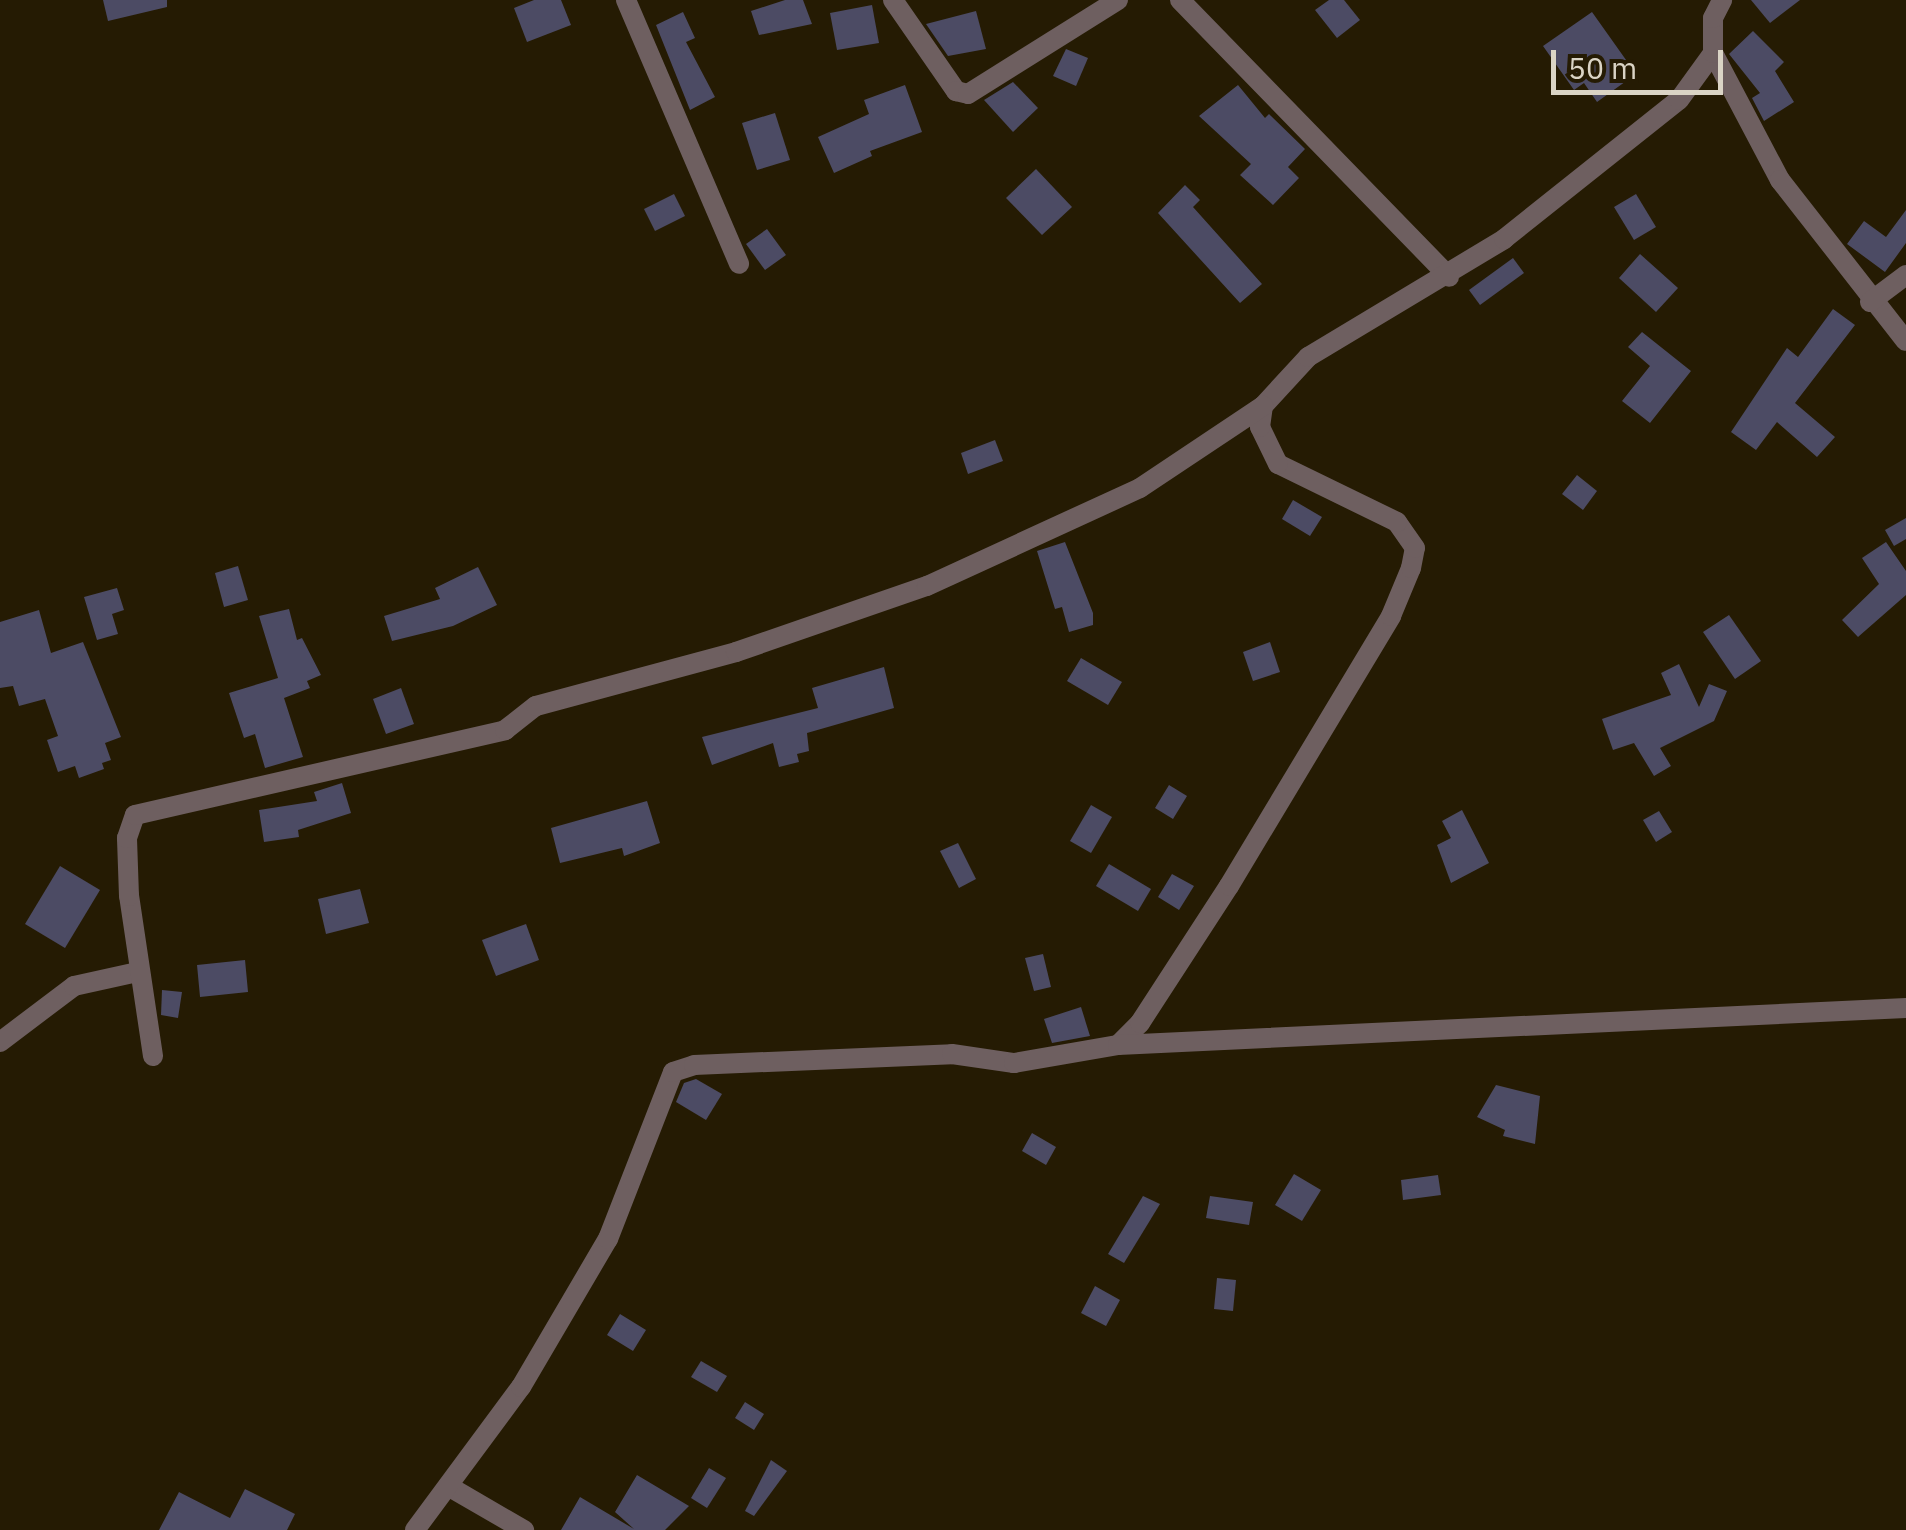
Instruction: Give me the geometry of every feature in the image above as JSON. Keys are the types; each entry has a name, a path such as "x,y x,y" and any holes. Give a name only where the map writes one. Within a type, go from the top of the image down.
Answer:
{"street":[{"path":"626,0 740,264"},
{"path":"893,0 956,91 968,94 1118,0"},
{"path":"1180,0 1449,277"},
{"path":"1722,0 1714,18 1713,53 1760,150 1870,302 1906,341"},
{"path":"152,1056 137,972 126,838 130,822 143,810 400,759 505,730 536,706 736,652 927,586 1140,488 1263,406 1281,381 1335,338 1449,277 1561,200 1679,100 1713,53"},
{"path":"1870,302 1906,274"},
{"path":"1118,1045 1140,1024 1229,886 1390,616 1411,568 1415,548 1397,522 1278,464 1260,428 1263,406"},
{"path":"0,1042 74,986 137,972"},
{"path":"415,1530 521,1388 608,1238 674,1072 694,1065 952,1054 1014,1064 1118,1045 1906,1008"},
{"path":"448,1486 524,1530"}],"building":[{"path":"103,0 167,0 167,7 108,21"},
{"path":"534,0 561,0 571,25 527,42 514,8"},
{"path":"785,0 803,0 812,24 759,35 751,11"},
{"path":"1329,0 1344,0 1360,20 1337,38 1315,10"},
{"path":"1751,0 1800,0 1770,23"},
{"path":"872,5 879,43 837,50 830,13"},
{"path":"976,11 986,49 948,56 926,24"},
{"path":"683,12 695,38 686,42 715,97 690,110 656,25"},
{"path":"1592,12 1636,74 1597,102 1584,83 1574,90 1543,46"},
{"path":"1753,31 1784,62 1775,71 1794,102 1764,121 1752,98 1760,93 1729,54"},
{"path":"1066,49 1088,58 1076,86 1053,76"},
{"path":"1013,82 1038,108 1013,132 984,100"},
{"path":"905,85 922,132 870,151 872,156 834,173 818,137 869,114 864,100"},
{"path":"1238,85 1265,118 1269,114 1305,149 1288,167 1299,178 1273,205 1240,175 1251,164 1199,116"},
{"path":"775,113 790,160 757,170 742,123"},
{"path":"1036,169 1072,207 1042,235 1006,198"},
{"path":"1185,185 1200,200 1193,207 1262,284 1240,303 1158,213"},
{"path":"674,194 685,216 655,231 644,209"},
{"path":"1636,194 1656,227 1634,240 1614,207"},
{"path":"1906,210 1906,243 1885,272 1847,244 1864,221 1886,237"},
{"path":"767,229 786,255 765,270 746,244"},
{"path":"1640,254 1678,288 1656,312 1619,278"},
{"path":"1513,258 1524,273 1480,305 1469,290"},
{"path":"1833,309 1855,325 1795,403 1835,437 1817,457 1777,422 1756,450 1731,432 1787,348 1798,357"},
{"path":"1642,332 1691,371 1650,423 1622,401 1650,366 1628,347"},
{"path":"995,440 1003,461 968,474 961,453"},
{"path":"1577,475 1597,491 1583,510 1562,494"},
{"path":"1293,500 1322,517 1310,536 1282,519"},
{"path":"1906,518 1906,539 1894,546 1885,530"},
{"path":"1065,542 1093,613 1093,625 1069,632 1062,607 1055,609 1037,551"},
{"path":"1886,542 1906,571 1906,595 1858,637 1842,620 1879,584 1862,558"},
{"path":"238,566 248,600 224,607 215,573"},
{"path":"478,567 497,605 453,626 392,641 384,616 440,599 435,588"},
{"path":"117,588 124,610 112,614 118,634 97,640 84,597"},
{"path":"289,609 297,640 302,638 321,675 307,681 310,688 284,698 303,757 265,768 255,734 244,738 229,693 278,678 259,616"},
{"path":"39,610 51,653 83,642 121,737 105,743 111,760 102,763 104,769 79,778 75,766 58,772 47,740 58,736 45,699 19,706 13,686 0,688 0,622"},
{"path":"1729,615 1761,661 1735,679 1703,632"},
{"path":"1270,642 1280,672 1253,681 1243,652"},
{"path":"1081,658 1122,682 1108,705 1067,681"},
{"path":"1679,664 1699,707 1709,684 1727,691 1714,721 1660,748 1671,766 1654,776 1634,743 1613,750 1602,719 1671,695 1661,673"},
{"path":"884,667 894,708 807,733 809,751 797,754 799,762 779,767 773,743 712,765 702,737 818,708 812,688"},
{"path":"401,688 414,724 386,734 373,699"},
{"path":"342,783 351,813 298,830 299,837 264,842 259,810 317,801 314,792"},
{"path":"1169,785 1187,796 1173,819 1155,808"},
{"path":"647,801 660,843 624,856 622,848 560,863 551,828"},
{"path":"1091,805 1112,817 1091,853 1070,841"},
{"path":"1462,810 1489,863 1451,883 1437,845 1451,838 1442,821"},
{"path":"1659,811 1672,832 1656,842 1643,820"},
{"path":"958,843 976,879 959,888 940,851"},
{"path":"1109,864 1151,889 1138,911 1096,886"},
{"path":"60,866 100,890 65,948 25,924"},
{"path":"1172,874 1194,886 1179,910 1158,897"},
{"path":"360,889 369,923 326,934 318,899"},
{"path":"526,924 539,960 496,976 482,940"},
{"path":"1043,954 1051,987 1034,991 1025,958"},
{"path":"245,960 248,992 200,997 197,965"},
{"path":"162,990 182,992 178,1018 161,1015"},
{"path":"1081,1007 1090,1036 1052,1043 1044,1019"},
{"path":"696,1079 722,1094 706,1120 676,1102 684,1083"},
{"path":"1496,1085 1540,1096 1535,1144 1503,1136 1505,1130 1477,1117"},
{"path":"1032,1133 1056,1147 1046,1165 1022,1151"},
{"path":"1294,1174 1321,1190 1302,1221 1275,1205"},
{"path":"1438,1175 1441,1195 1403,1200 1401,1180"},
{"path":"1143,1196 1160,1204 1124,1263 1108,1254"},
{"path":"1210,1196 1253,1202 1249,1225 1206,1218"},
{"path":"1217,1278 1236,1280 1233,1311 1214,1309"},
{"path":"1095,1286 1120,1300 1106,1326 1081,1313"},
{"path":"620,1314 646,1330 633,1351 607,1335"},
{"path":"701,1361 727,1376 717,1392 691,1377"},
{"path":"745,1402 764,1414 754,1430 735,1418"},
{"path":"771,1460 787,1471 754,1516 745,1511"},
{"path":"709,1468 726,1478 707,1508 691,1498"},
{"path":"637,1475 689,1506 665,1530 561,1530 580,1497 634,1529 615,1512"},
{"path":"245,1489 295,1514 287,1530 159,1530 179,1492 230,1518"}]}
